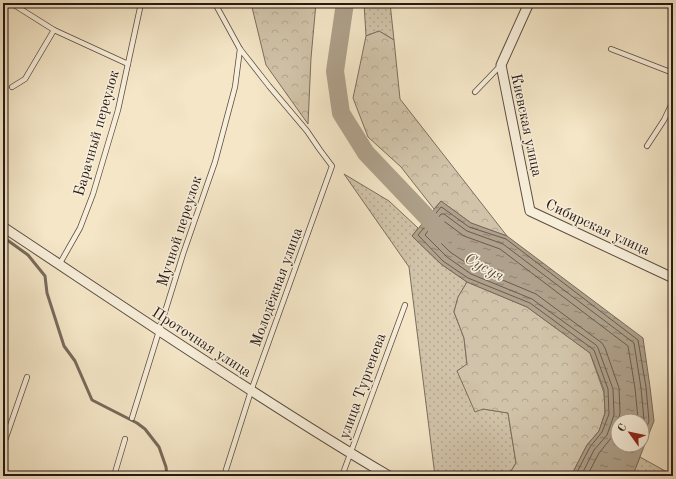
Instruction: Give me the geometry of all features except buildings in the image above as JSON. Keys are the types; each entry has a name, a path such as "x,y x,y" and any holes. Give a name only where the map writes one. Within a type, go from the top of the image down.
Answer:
{"street":[{"name":"Киевская улица","path":"529,3 501,65 530,210"},
{"name":"Сибирская улица","path":"530,210 671,277 673,274"},
{"name":"Проточная улица","path":"3,227 251,391 389,476"}],"lane":[{"path":"11,3 54,30 128,64"},
{"name":"Барачный переулок","path":"59,265 80,228 93,194 118,110 140,3"},
{"path":"216,3 240,49"},
{"path":"12,87 25,79 54,30"},
{"name":"Молодёжная улица","path":"224,476 251,391 332,166 307,131 240,49"},
{"name":"Мучной переулок","path":"132,418 183,254 215,162 235,87 240,49"},
{"path":"611,49 673,73"},
{"path":"475,92 501,65"},
{"path":"647,146 664,120 673,101"},
{"name":"улица Тургенева","path":"342,476 405,305"},
{"path":"3,446 27,378"},
{"path":"114,476 125,439"}],"green space":[{"path":"251,3 316,3 311,58 308,124 266,65"},
{"path":"364,3 390,3 394,40 379,31 366,36"},
{"path":"379,31 394,40 400,99 507,236 471,223 441,201 434,209 401,167 368,137 353,98 366,36"},
{"path":"344,174 389,201 418,228 412,236 441,264 467,282 458,297 454,312 464,338 467,365 457,371 483,409 508,413 516,463 508,476 435,476 409,267"},
{"path":"467,282 527,307 590,353 604,393 605,413 599,431 587,445 571,476 508,476 516,463 508,413 483,409 475,412 457,371 467,364 464,338 454,312 458,297"},
{"path":"640,457 673,474 673,476 631,476"}],"water":[{"path":"441,201 471,223 507,236 643,338 654,421 650,431 650,413 610,413 610,453 641,453 631,476 571,476 587,445 599,431 605,413 604,390 590,353 527,307 467,282 441,264 412,236"}],"waterway":[{"name":"Сусуя","path":"345,3 335,71 341,113 366,153 444,235"},
{"path":"3,237 28,255 45,276 47,293 64,346 75,361 92,400 137,423 145,429 159,447 166,467 167,476"}]}
